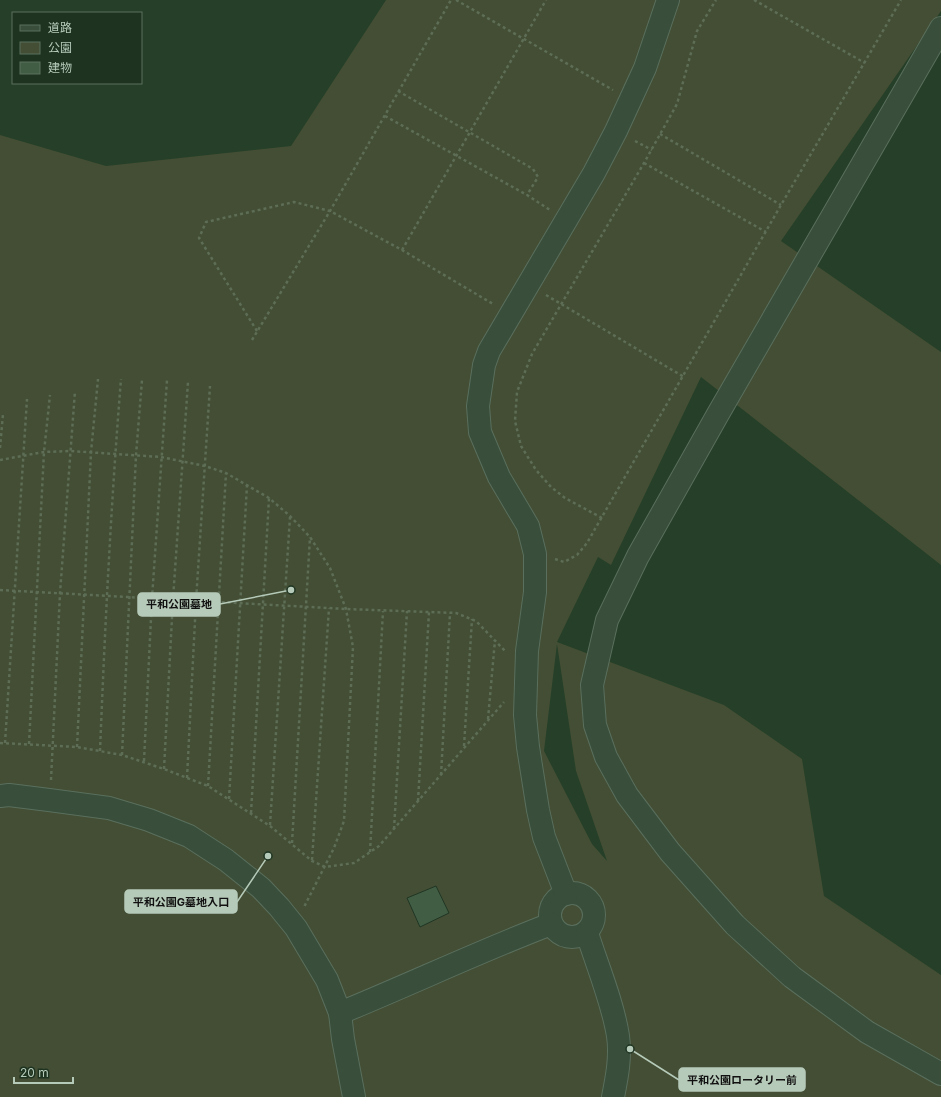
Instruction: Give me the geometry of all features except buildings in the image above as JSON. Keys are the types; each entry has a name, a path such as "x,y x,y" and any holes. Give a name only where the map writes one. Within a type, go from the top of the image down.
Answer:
{"street":[{"path":"566,894 544,837 528,747 525,715 527,651 535,592 535,554 528,526 500,477 480,432 478,406 484,365 489,351 594,173 645,68 668,0"},
{"path":"941,28 722,407 638,556 606,620 592,685 595,725 606,757 627,795 670,852 735,925 792,978 867,1032 941,1074"},
{"path":"0,796 49,800 109,808 149,820 189,836 226,860 261,888 292,923 324,974 340,1012 343,1039 354,1097"},
{"path":"574,893 582,895 593,905 595,920 592,928 581,937 567,937 560,934 551,924 551,908 560,896 574,893"},
{"path":"340,1012 395,990 503,942 551,924"},
{"path":"587,933 608,999 618,1037 618,1070 613,1097"}],"path":[{"path":"252,340 385,116 450,0"},
{"path":"456,0 630,100"},
{"path":"402,250 546,0"},
{"path":"602,518 565,498 551,487 536,470 521,446 515,420 517,392 532,354 677,104 697,31 716,0"},
{"path":"754,0 865,63"},
{"path":"535,554 564,562 577,556 587,543 781,205 901,0"},
{"path":"398,91 533,169 538,177 527,195"},
{"path":"385,116 456,157 527,195 565,220"},
{"path":"660,134 781,205"},
{"path":"644,163 766,232"},
{"path":"257,331 199,238 206,222 294,202 330,210 402,250 510,314"},
{"path":"528,285 684,376"},
{"path":"77,747 91,452 98,379"},
{"path":"100,752 115,453 121,379"},
{"path":"122,755 136,455 142,380"},
{"path":"144,761 152,598 166,380"},
{"path":"164,769 173,599 188,382"},
{"path":"187,778 196,601 210,386"},
{"path":"50,787 60,593 74,391"},
{"path":"28,744 44,452 50,395"},
{"path":"5,743 27,399"},
{"path":"0,448 3,414"},
{"path":"0,460 44,452 70,451 161,457 205,466 226,473 269,498 290,516 310,537 330,568 346,609 353,647 344,821 308,900 300,914 292,923"},
{"path":"208,786 226,473"},
{"path":"228,799 247,485"},
{"path":"251,813 269,498"},
{"path":"270,826 290,516"},
{"path":"292,844 310,537"},
{"path":"0,590 383,611 456,613 476,621 510,657"},
{"path":"312,861 329,608"},
{"path":"370,853 383,611"},
{"path":"394,830 407,611"},
{"path":"418,802 429,612"},
{"path":"441,776 450,613"},
{"path":"464,747 472,619"},
{"path":"488,720 495,640"},
{"path":"0,743 77,747 122,755 144,761 208,786 270,826 312,861 324,867 354,862 379,846 506,699"}],"green space":[{"path":"386,0 941,0 941,11 781,241 941,352 941,565 701,377 611,565 598,557 557,642 724,705 802,759 824,896 941,975 941,1097 0,1097 0,135 106,166 291,146","holes":["557,644 576,771 607,861 592,844 544,751"]}],"place":[{"name":"平和公園墓地","path":"291,590"},
{"name":"平和公園G墓地入口","path":"268,856"},
{"name":"平和公園ロータリー前","path":"630,1049"}]}
